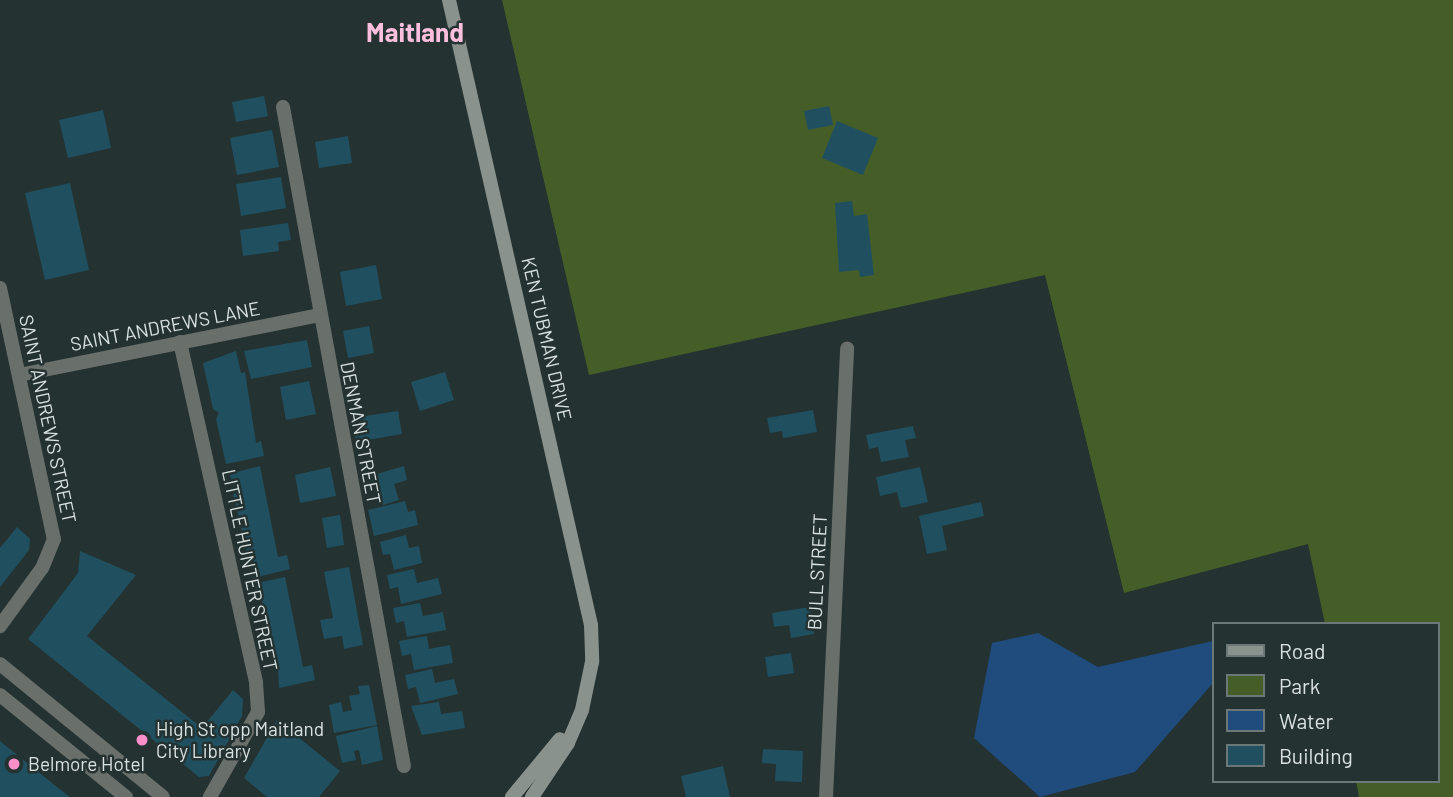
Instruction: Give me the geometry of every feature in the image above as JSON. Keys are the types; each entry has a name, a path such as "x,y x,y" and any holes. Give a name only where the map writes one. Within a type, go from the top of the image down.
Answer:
{"main road":[{"name":"KEN TUBMAN DRIVE","path":"449,0 587,596 592,662 588,690 568,743 532,797"},
{"name":"KEN TUBMAN DRIVE","path":"512,797 555,748 588,690"}],"street":[{"name":"DENMAN STREET","path":"283,107 319,315 404,766"},
{"name":"SAINT ANDREWS STREET","path":"0,288 54,539 42,568 0,626"},
{"name":"SAINT ANDREWS LANE","path":"19,375 319,315"},
{"name":"LITTLE HUNTER STREET","path":"180,342 256,683 258,712 210,797"},
{"name":"BULL STREET","path":"826,797 847,348"},
{"path":"0,664 163,797"},
{"path":"0,695 126,797"},
{"path":"110,784 123,767"}],"green space":[{"path":"502,0 1453,0 1453,797 1359,797 1356,783 1439,783 1439,622 1325,622 1308,544 1124,593 1045,275 589,375"}],"water":[{"path":"1038,633 1098,667 1212,641 1212,684 1135,772 1040,797 974,738 992,643"}],"building":[{"path":"264,96 268,116 236,122 232,102"},
{"path":"829,106 833,125 808,130 804,111"},
{"path":"103,110 111,148 68,158 59,120"},
{"path":"837,121 878,138 863,175 822,158"},
{"path":"272,130 279,167 237,175 230,138"},
{"path":"348,136 352,163 319,168 315,142"},
{"path":"281,177 286,208 241,216 236,184"},
{"path":"70,183 89,270 45,280 25,193"},
{"path":"852,201 854,216 867,214 874,275 860,277 859,270 839,272 835,203"},
{"path":"288,223 291,240 278,242 279,251 243,256 240,230"},
{"path":"376,265 382,299 346,306 340,272"},
{"path":"369,326 374,353 348,358 343,331"},
{"path":"307,340 312,367 251,379 244,351"},
{"path":"236,351 241,373 245,372 256,443 261,441 264,456 226,464 216,419 219,413 213,409 203,363"},
{"path":"445,372 454,400 420,411 411,382"},
{"path":"309,381 316,414 286,420 280,387"},
{"path":"813,410 817,432 783,438 782,431 770,433 767,418"},
{"path":"398,411 402,434 356,442 352,418"},
{"path":"913,426 916,438 905,440 909,457 881,462 878,447 869,449 866,435"},
{"path":"260,466 278,557 287,555 290,569 253,578 253,557 248,558 241,528 247,526 246,521 240,523 233,494 238,493 229,474"},
{"path":"404,466 407,480 394,484 399,500 383,505 370,476"},
{"path":"330,467 336,496 300,503 295,475"},
{"path":"920,467 928,502 901,508 897,492 880,496 876,477"},
{"path":"405,501 408,512 415,510 418,525 374,536 368,510"},
{"path":"981,502 984,516 942,526 947,550 927,554 919,516"},
{"path":"340,515 344,545 327,548 322,518"},
{"path":"17,527 30,539 29,550 0,587 0,548"},
{"path":"406,535 409,548 419,546 422,563 394,570 390,554 383,555 380,542"},
{"path":"80,551 136,575 87,636 202,728 233,690 243,699 242,716 209,776 199,777 28,639 78,573"},
{"path":"349,567 363,645 344,649 342,636 324,639 320,620 333,618 324,572"},
{"path":"414,569 417,583 438,578 442,594 401,604 398,587 390,589 387,575"},
{"path":"285,577 303,667 312,665 315,680 279,688 278,668 274,668 267,638 272,637 271,631 267,632 262,599 258,600 254,584"},
{"path":"420,603 423,616 443,612 446,630 407,637 404,621 396,623 393,608"},
{"path":"810,607 814,634 791,638 789,625 774,627 772,613"},
{"path":"427,636 429,649 450,645 453,663 414,670 411,654 402,656 399,641"},
{"path":"791,653 794,673 768,677 765,657"},
{"path":"432,669 435,683 454,679 458,694 420,703 416,687 408,689 405,675"},
{"path":"369,685 377,725 334,733 329,705 341,702 343,712 352,710 349,696 360,694 358,686"},
{"path":"439,702 441,714 462,711 465,728 422,735 411,706"},
{"path":"277,720 340,771 319,797 267,797 244,778"},
{"path":"377,726 383,760 362,765 359,750 354,751 356,760 342,763 336,736"},
{"name":"Belmore Hotel","path":"0,741 57,787 70,797 0,797"},
{"path":"763,749 803,751 802,782 775,781 776,764 762,763"},
{"path":"723,766 730,797 686,797 681,776"}],"place":[{"name":"High St opp Maitland City Library","path":"142,740"},
{"name":"Belmore Hotel","path":"14,764"}],"district":[{"name":"Maitland","path":"415,32"}]}
